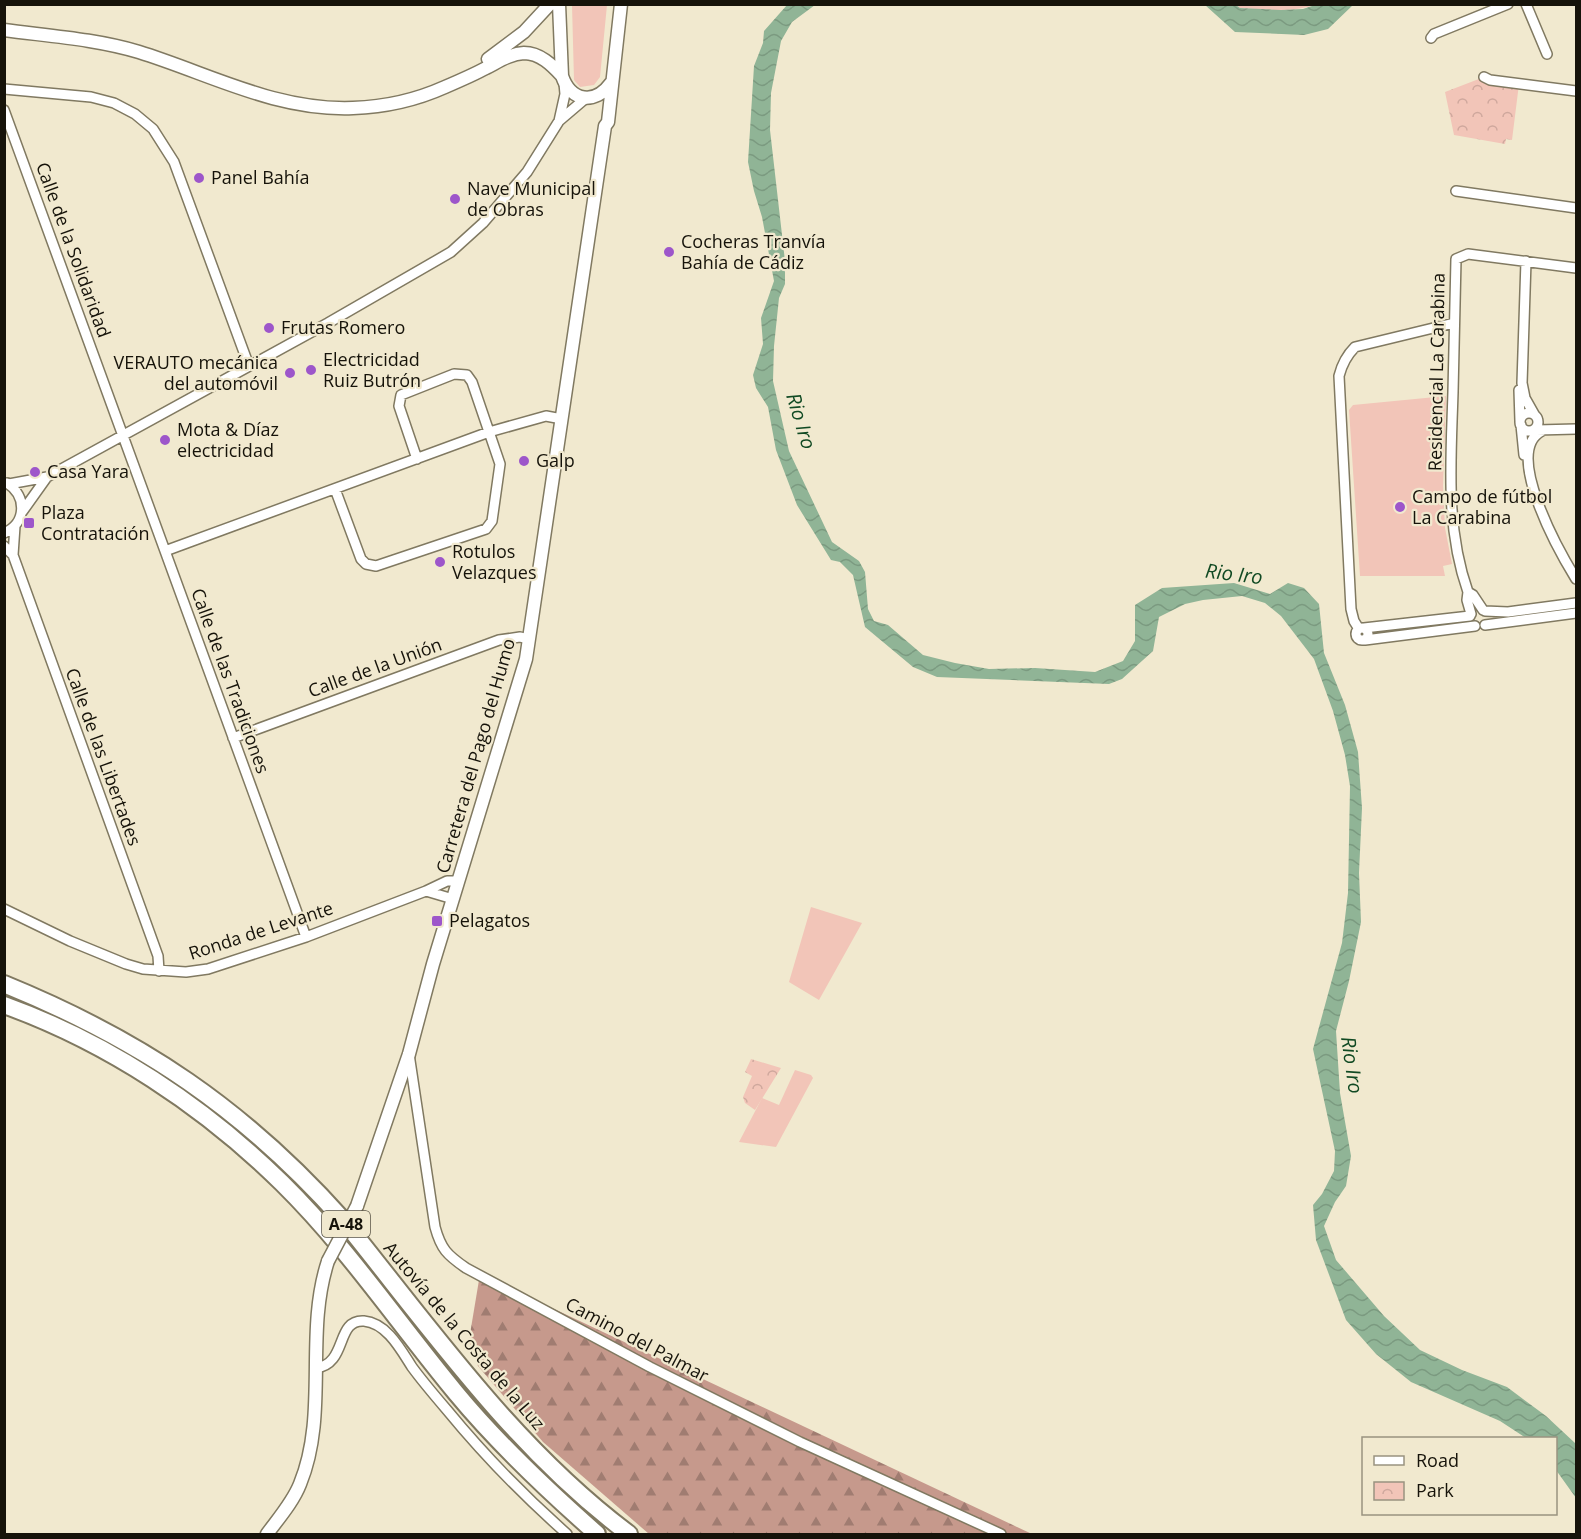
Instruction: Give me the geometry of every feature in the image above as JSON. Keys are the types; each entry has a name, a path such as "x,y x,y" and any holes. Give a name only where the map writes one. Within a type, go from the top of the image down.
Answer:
{"highway":[{"name":"Autovía de la Costa de la Luz","path":"4,984 81,1017 150,1056 193,1084 262,1138 320,1194 471,1382 511,1427 561,1477 629,1534"},
{"name":"Autovía de la Costa de la Luz","path":"4,1005 48,1023 104,1051 148,1077 197,1110 282,1182 333,1237 456,1393 499,1442 548,1492 597,1534"}],"street":[{"path":"472,74 482,63 524,32 550,4"},
{"path":"559,4 565,94 559,121"},
{"path":"1431,38 1434,34 1508,4"},
{"path":"1526,4 1547,54"},
{"name":"Carretera del Pago del Humo","path":"316,1368 319,1297 328,1261 357,1206 371,1170 409,1054 448,897 521,676 529,639 605,126 608,122 621,5"},
{"path":"4,30 72,39 138,52 260,96 319,108 356,108 397,103 428,94 509,56 526,53 543,59 575,94 588,98 601,108 605,126"},
{"path":"1484,77 1498,81 1576,91"},
{"path":"7,483 47,477 368,301 451,252 483,223 527,172 559,121 588,98 601,94 611,83"},
{"path":"4,89 91,97 114,103 135,114 153,129 174,162 249,366"},
{"name":"Calle de la Solidaridad","path":"4,110 123,436"},
{"path":"1456,190 1576,208"},
{"name":"Residencial La Carabina","path":"1471,615 1451,514 1456,259 1468,254 1526,261"},
{"path":"1528,463 1527,456 1531,441 1538,430 1535,415 1525,398 1522,383 1526,261 1576,268"},
{"path":"1361,628 1354,621 1351,609 1339,376 1342,365 1354,347 1454,323"},
{"path":"335,489 361,559 366,564 376,567 482,532 492,521 499,471 498,457 470,378 463,374 454,374 401,395 399,406 417,459"},
{"path":"1522,383 1519,387 1520,423 1525,456 1546,522 1576,579"},
{"path":"1520,423 1525,414 1535,415 1556,429"},
{"path":"165,551 489,432 546,416 562,419"},
{"path":"1520,423 1527,430 1576,429"},
{"name":"Calle de las Tradiciones","path":"123,436 306,936"},
{"path":"4,533 15,526 47,477"},
{"path":"7,483 20,497 22,513"},
{"name":"Calle de las Libertades","path":"15,526 13,555 158,957 159,971"},
{"name":"Calle de las Libertades","path":"4,546 13,555"},
{"name":"Residencial La Carabina","path":"1468,592 1473,595 1484,611"},
{"path":"1480,626 1471,622 1471,615 1475,610 1508,612 1572,604 1576,595"},
{"path":"1480,626 1488,618 1484,611"},
{"path":"1361,628 1356,636 1358,639 1365,640 1576,613"},
{"path":"1361,628 1471,615"},
{"name":"Calle de la Unión","path":"233,738 499,640 529,639"},
{"name":"Ronda de Levante","path":"4,909 70,941 126,964 143,969 186,972 208,969 306,936 453,881"},
{"path":"426,891 448,897"},
{"name":"Camino del Palmar","path":"409,1054 435,1227 442,1247 452,1258 466,1268 650,1367 800,1442 1001,1534"},
{"path":"267,1534 296,1492 305,1470 314,1436 316,1368 322,1367 336,1357 346,1329 356,1322 366,1321 381,1328 393,1338 417,1374 487,1458 567,1534"}],"green space":[{"path":"572,5 607,5 600,77 594,85 580,87 574,80"},
{"path":"1236,5 1315,5 1278,10 1240,8"},
{"path":"1484,77 1519,84 1512,140 1506,139 1505,144 1454,135 1445,92"},
{"name":"Campo de fútbol La Carabina","path":"1446,396 1443,486 1445,528 1452,564 1443,566 1445,576 1360,576 1349,410 1353,405"},
{"path":"811,907 862,923 819,1000 789,982"},
{"path":"751,1059 781,1068 755,1110 745,1103 743,1097 752,1076 745,1072"},
{"path":"795,1070 811,1075 813,1078 776,1147 739,1142 762,1098 779,1105"},
{"path":"480,1274 1032,1534 649,1534 543,1442 478,1366 469,1340"}],"water":[{"path":"787,5 815,5 792,22 781,41 771,93 770,130 785,261 785,284 779,298 774,346 773,381 789,451 832,542 859,561 865,572 868,609 874,621 888,625 923,655 955,663 989,669 1035,668 1095,672 1123,661 1135,641 1135,605 1162,588 1234,583 1270,594 1288,583 1304,588 1319,604 1324,653 1345,705 1358,752 1362,808 1359,873 1361,922 1336,1031 1340,1093 1351,1156 1346,1186 1335,1202 1324,1226 1336,1260 1384,1316 1420,1350 1462,1370 1507,1387 1546,1416 1575,1443 1576,1498 1557,1471 1557,1437 1524,1437 1500,1421 1411,1382 1376,1354 1346,1320 1316,1240 1313,1205 1322,1194 1334,1171 1335,1151 1313,1049 1342,943 1348,893 1350,786 1345,755 1333,711 1314,659 1281,616 1265,603 1242,596 1185,604 1159,617 1153,651 1122,679 1109,684 937,677 913,667 865,627 853,575 840,562 831,560 797,505 776,450 768,407 756,388 753,375 763,344 761,318 774,281 762,217 748,162 754,66 763,43 764,31"},
{"path":"1205,5 1236,5 1240,8 1281,10 1303,9 1315,5 1353,5 1328,29 1304,35 1235,32"}],"place":[{"name":"Panel Bahía","path":"199,178"},
{"name":"Nave Municipal de Obras","path":"455,199"},
{"name":"Cocheras Tranvía Bahía de Cádiz","path":"669,252"},
{"name":"Frutas Romero","path":"269,328"},
{"name":"Electricidad Ruiz Butrón","path":"311,370"},
{"name":"VERAUTO mecánica del automóvil","path":"290,373"},
{"name":"Mota & Díaz electricidad","path":"165,440"},
{"name":"Galp","path":"524,461"},
{"name":"Casa Yara","path":"35,472"},
{"name":"Campo de fútbol La Carabina","path":"1400,507"},
{"name":"Plaza Contratación","path":"29,523"},
{"name":"Rotulos Velazques","path":"440,562"},
{"name":"Pelagatos","path":"437,921"}],"water label":[{"name":"Rio Iro","path":"801,421"},
{"name":"Rio Iro","path":"1234,574"},
{"name":"Rio Iro","path":"1352,1065"}]}
